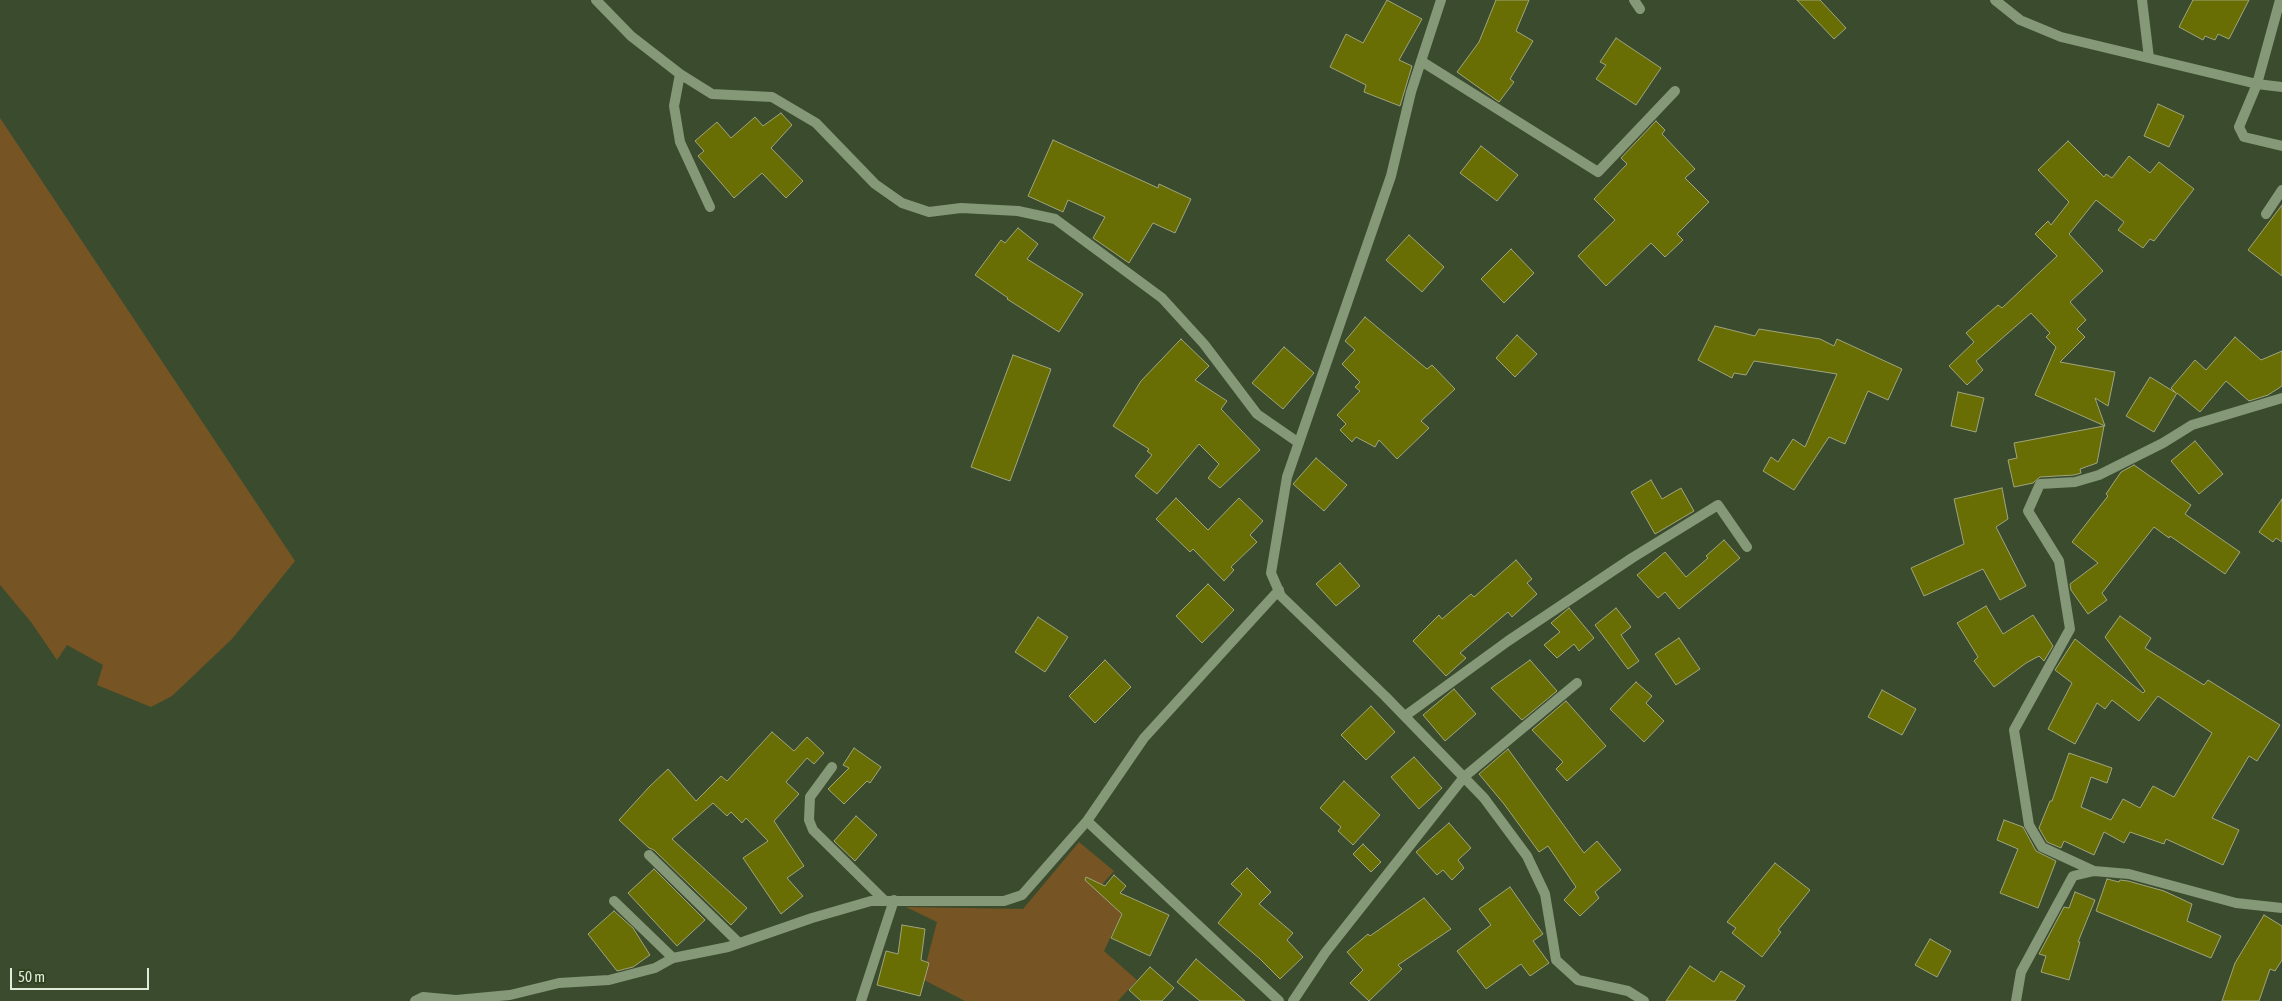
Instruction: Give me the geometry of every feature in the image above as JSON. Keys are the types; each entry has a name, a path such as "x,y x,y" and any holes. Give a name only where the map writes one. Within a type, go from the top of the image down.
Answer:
{"street":[{"path":"596,0 631,36 680,74 712,94 772,97 816,123 875,184 902,203 929,212 961,208 1018,211 1055,219 1162,298 1204,344 1257,414 1299,443"},
{"path":"1441,0 1411,92 1391,176 1287,477 1271,573 1281,596 1405,716 1484,798 1527,856 1545,894 1556,960 1578,980 1628,991 1644,1001"},
{"path":"1634,0 1640,9"},
{"path":"1995,0 2020,20 2061,37 2257,84 2282,87"},
{"path":"2142,0 2149,58"},
{"path":"2280,0 2257,84 2239,127 2244,137 2282,146"},
{"path":"1421,61 1598,172 1674,91"},
{"path":"680,74 674,106 680,142 710,207"},
{"path":"2266,214 2282,190"},
{"path":"2094,871 2042,847 2029,825 2014,730 2070,629 2058,561 2028,511 2040,484 2075,482 2099,475 2163,443 2192,425 2282,398"},
{"path":"1405,716 1508,641 1632,558 1718,505 1747,546"},
{"path":"415,1001 423,997 456,1000 510,995 559,983 608,980 655,968 673,958 728,947 738,942 871,901 1004,901 1022,895 1087,821 1144,738 1279,590"},
{"path":"1292,1001 1325,953 1464,777 1577,683"},
{"path":"832,766 810,797 809,820 813,830 889,900"},
{"path":"1087,821 1279,1001"},
{"path":"649,854 738,942"},
{"path":"2027,1001 2016,999 2021,972 2073,876 2094,871 2129,874 2236,903 2282,908"},
{"path":"861,1001 889,900"},
{"path":"614,901 673,958"}],"shaded area":[{"path":"0,118 295,561 232,639 172,696 151,707 97,685 103,665 67,645 57,660 31,622 0,585"},
{"path":"1079,842 1114,871 1099,888 1123,911 1104,951 1137,980 1118,1001 965,1001 922,979 937,922 906,907 1023,909"}],"building":[{"path":"1387,0 1422,19 1399,60 1412,66 1400,106 1364,92 1366,85 1330,67 1346,34 1363,43"},
{"path":"1496,0 1529,0 1516,31 1533,41 1510,79 1514,82 1499,102 1457,72 1479,42"},
{"path":"1797,0 1820,0 1846,28 1834,39"},
{"path":"2193,0 2249,0 2229,39 2218,34 2215,40 2205,36 2203,40 2179,27"},
{"path":"1616,38 1661,68 1636,105 1596,79 1606,65 1600,62"},
{"path":"2158,104 2184,116 2169,147 2144,136"},
{"path":"781,113 792,125 771,148 803,181 786,198 762,173 734,198 698,156 704,151 695,141 717,122 731,138 755,117 763,126"},
{"path":"1656,121 1665,130 1662,134 1695,169 1685,178 1709,202 1677,234 1683,240 1665,257 1651,243 1606,286 1578,256 1615,220 1594,199 1627,164 1621,158"},
{"path":"1053,140 1158,188 1159,184 1191,199 1175,233 1153,223 1129,263 1093,238 1105,217 1068,200 1063,212 1028,196"},
{"path":"2068,141 2104,177 2106,174 2112,178 2129,156 2150,173 2159,162 2194,189 2154,241 2150,239 2143,248 2118,230 2124,222 2096,200 2069,234 2103,271 2070,302 2086,320 2077,329 2085,337 2060,362 2115,372 2108,406 2095,398 2105,426 2035,395 2056,347 2046,337 2050,333 2031,313 1976,361 1983,370 1967,385 1949,366 1974,342 1966,333 1998,305 2002,308 2057,256 2035,234 2048,221 2051,225 2069,202 2038,170"},
{"path":"1481,146 1518,175 1497,201 1460,173"},
{"path":"2282,205 2282,276 2248,250"},
{"path":"1018,228 1038,244 1027,259 1083,294 1059,332 1007,299 975,275 1001,240 1005,243"},
{"path":"1409,235 1444,267 1422,292 1386,260"},
{"path":"1511,249 1534,273 1504,303 1481,279"},
{"path":"1365,317 1427,369 1432,365 1455,389 1421,421 1429,428 1397,459 1379,440 1375,447 1356,437 1352,442 1340,430 1346,424 1337,415 1360,391 1355,387 1360,382 1342,364 1355,350 1345,341"},
{"path":"1715,326 1755,336 1759,329 1820,339 1834,346 1837,339 1902,369 1888,400 1868,391 1845,444 1829,437 1794,490 1763,471 1771,457 1778,462 1793,439 1805,447 1837,374 1754,361 1746,375 1734,373 1732,378 1698,360"},
{"path":"1517,335 1537,354 1515,377 1496,358"},
{"path":"2235,337 2261,360 2282,351 2282,386 2268,395 2249,401 2226,381 2200,412 2177,393 2154,432 2126,416 2150,377 2176,393 2171,388 2195,360 2206,370"},
{"path":"1181,339 1209,366 1195,380 1227,401 1221,409 1260,450 1220,488 1208,478 1219,464 1199,444 1157,494 1135,476 1152,455 1147,451 1149,449 1113,426 1141,381"},
{"path":"1284,347 1314,373 1283,409 1252,383"},
{"path":"1013,355 1051,369 1010,481 971,467"},
{"path":"1958,392 1984,398 1976,432 1951,426"},
{"path":"2104,426 2097,463 2080,469 2081,473 2040,477 2033,483 2014,487 2008,460 2017,458 2014,443"},
{"path":"2195,441 2223,474 2199,494 2171,461"},
{"path":"1316,458 1347,485 1324,511 1293,484"},
{"path":"2134,465 2191,505 2185,514 2240,552 2225,574 2154,527 2102,593 2107,600 2088,614 2071,590 2070,584 2098,563 2072,542 2108,496 2106,494 2121,472"},
{"path":"1651,480 1662,499 1681,488 1694,511 1655,534 1631,492"},
{"path":"2002,488 2008,519 1996,527 2026,586 2000,600 1983,569 1924,596 1911,568 1964,544 1954,499"},
{"path":"1176,498 1208,530 1239,498 1263,521 1250,535 1257,542 1231,567 1234,570 1224,581 1193,549 1190,552 1156,519"},
{"path":"2282,499 2282,542 2276,538 2273,542 2259,532"},
{"path":"1724,540 1740,558 1679,609 1665,592 1658,598 1637,575 1665,552 1686,577 1708,558 1706,556"},
{"path":"1516,560 1532,579 1527,583 1537,594 1512,617 1508,612 1460,653 1466,658 1446,676 1413,641 1439,615 1442,619 1471,594 1474,597"},
{"path":"1340,563 1360,586 1336,606 1316,584"},
{"path":"1208,584 1234,610 1202,643 1176,616"},
{"path":"1986,606 2003,634 2033,615 2053,646 2044,661 2039,656 2026,663 1994,687 1974,661 1978,657 1957,623"},
{"path":"1569,608 1594,638 1579,651 1574,644 1557,658 1544,645 1560,632 1551,623"},
{"path":"1616,608 1631,627 1621,635 1639,661 1628,669 1595,625"},
{"path":"2120,616 2151,638 2145,648 2204,685 2208,680 2280,725 2257,761 2249,756 2212,818 2239,830 2223,865 2166,839 2164,844 2130,832 2124,843 2104,832 2094,855 2064,841 2061,848 2047,842 2039,828 2050,801 2052,801 2069,753 2112,768 2107,783 2091,777 2081,807 2111,820 2123,799 2140,808 2153,786 2174,797 2212,733 2158,696 2139,721 2112,700 2105,709 2097,703 2075,744 2048,729 2072,683 2055,670 2075,639 2143,693 2145,691 2105,637"},
{"path":"1038,617 1068,637 1045,672 1015,652"},
{"path":"1679,638 1700,669 1676,685 1655,654"},
{"path":"1105,660 1131,687 1095,723 1069,696"},
{"path":"1530,660 1557,691 1522,720 1491,688"},
{"path":"1636,682 1652,696 1646,703 1664,721 1644,742 1610,709"},
{"path":"1454,689 1476,714 1445,741 1423,715"},
{"path":"1882,690 1916,709 1902,735 1868,717"},
{"path":"1566,701 1606,746 1567,781 1556,769 1563,762 1532,730"},
{"path":"1371,706 1395,732 1366,760 1341,735"},
{"path":"772,732 794,751 807,737 824,753 814,764 807,758 786,782 799,794 774,821 804,866 787,878 803,896 781,914 743,858 768,841 746,818 742,823 731,812 727,816 713,803 672,839 747,908 731,925 654,850 649,848 619,820 668,769 696,801 721,776 727,781"},
{"path":"854,748 881,767 870,783 867,781 844,804 828,789 849,768 843,765"},
{"path":"1508,749 1584,853 1597,841 1621,870 1595,892 1599,898 1580,916 1564,900 1576,887 1548,846 1539,852 1504,804 1479,774"},
{"path":"1414,757 1442,788 1419,809 1391,777"},
{"path":"1344,781 1380,815 1353,845 1338,831 1341,827 1320,808"},
{"path":"856,816 877,835 855,861 834,841"},
{"path":"2004,820 2023,827 2036,851 2056,861 2038,908 2000,893 2018,849 1997,840"},
{"path":"1449,823 1471,848 1458,860 1464,868 1452,880 1443,870 1437,875 1416,852"},
{"path":"1363,844 1381,862 1371,872 1353,854"},
{"path":"1775,863 1810,890 1778,930 1781,932 1762,957 1732,933 1736,928 1727,922"},
{"path":"1247,868 1271,892 1259,904 1293,933 1287,940 1303,957 1280,979 1218,923 1242,894 1231,884"},
{"path":"654,869 705,920 677,946 628,893"},
{"path":"1114,875 1126,886 1120,893 1169,915 1150,956 1111,938 1122,914 1085,880 1086,877 1105,886"},
{"path":"2107,879 2119,882 2120,880 2128,881 2164,891 2192,904 2187,921 2221,936 2211,958 2096,911"},
{"path":"1510,887 1543,934 1533,941 1549,963 1530,976 1521,964 1486,989 1457,951 1491,925 1479,909"},
{"path":"2075,892 2095,900 2078,942 2080,942 2069,980 2041,972 2046,956 2039,954 2064,907 2069,908"},
{"path":"1424,898 1451,929 1398,965 1402,969 1369,1001 1350,983 1363,970 1347,952 1368,934 1370,936"},
{"path":"614,911 633,928 650,955 633,967 617,971 588,934"},
{"path":"2264,915 2282,926 2282,960 2275,971 2270,969 2259,1001 2222,1001 2235,963"},
{"path":"902,925 925,929 921,960 929,963 920,996 877,985 886,951 898,954"},
{"path":"1930,939 1951,951 1937,977 1915,965"},
{"path":"1196,959 1245,1001 1200,1001 1177,982"},
{"path":"1690,966 1714,982 1721,971 1745,986 1735,1001 1666,1001"},
{"path":"1150,967 1174,988 1162,1001 1141,1001 1129,990"}]}
